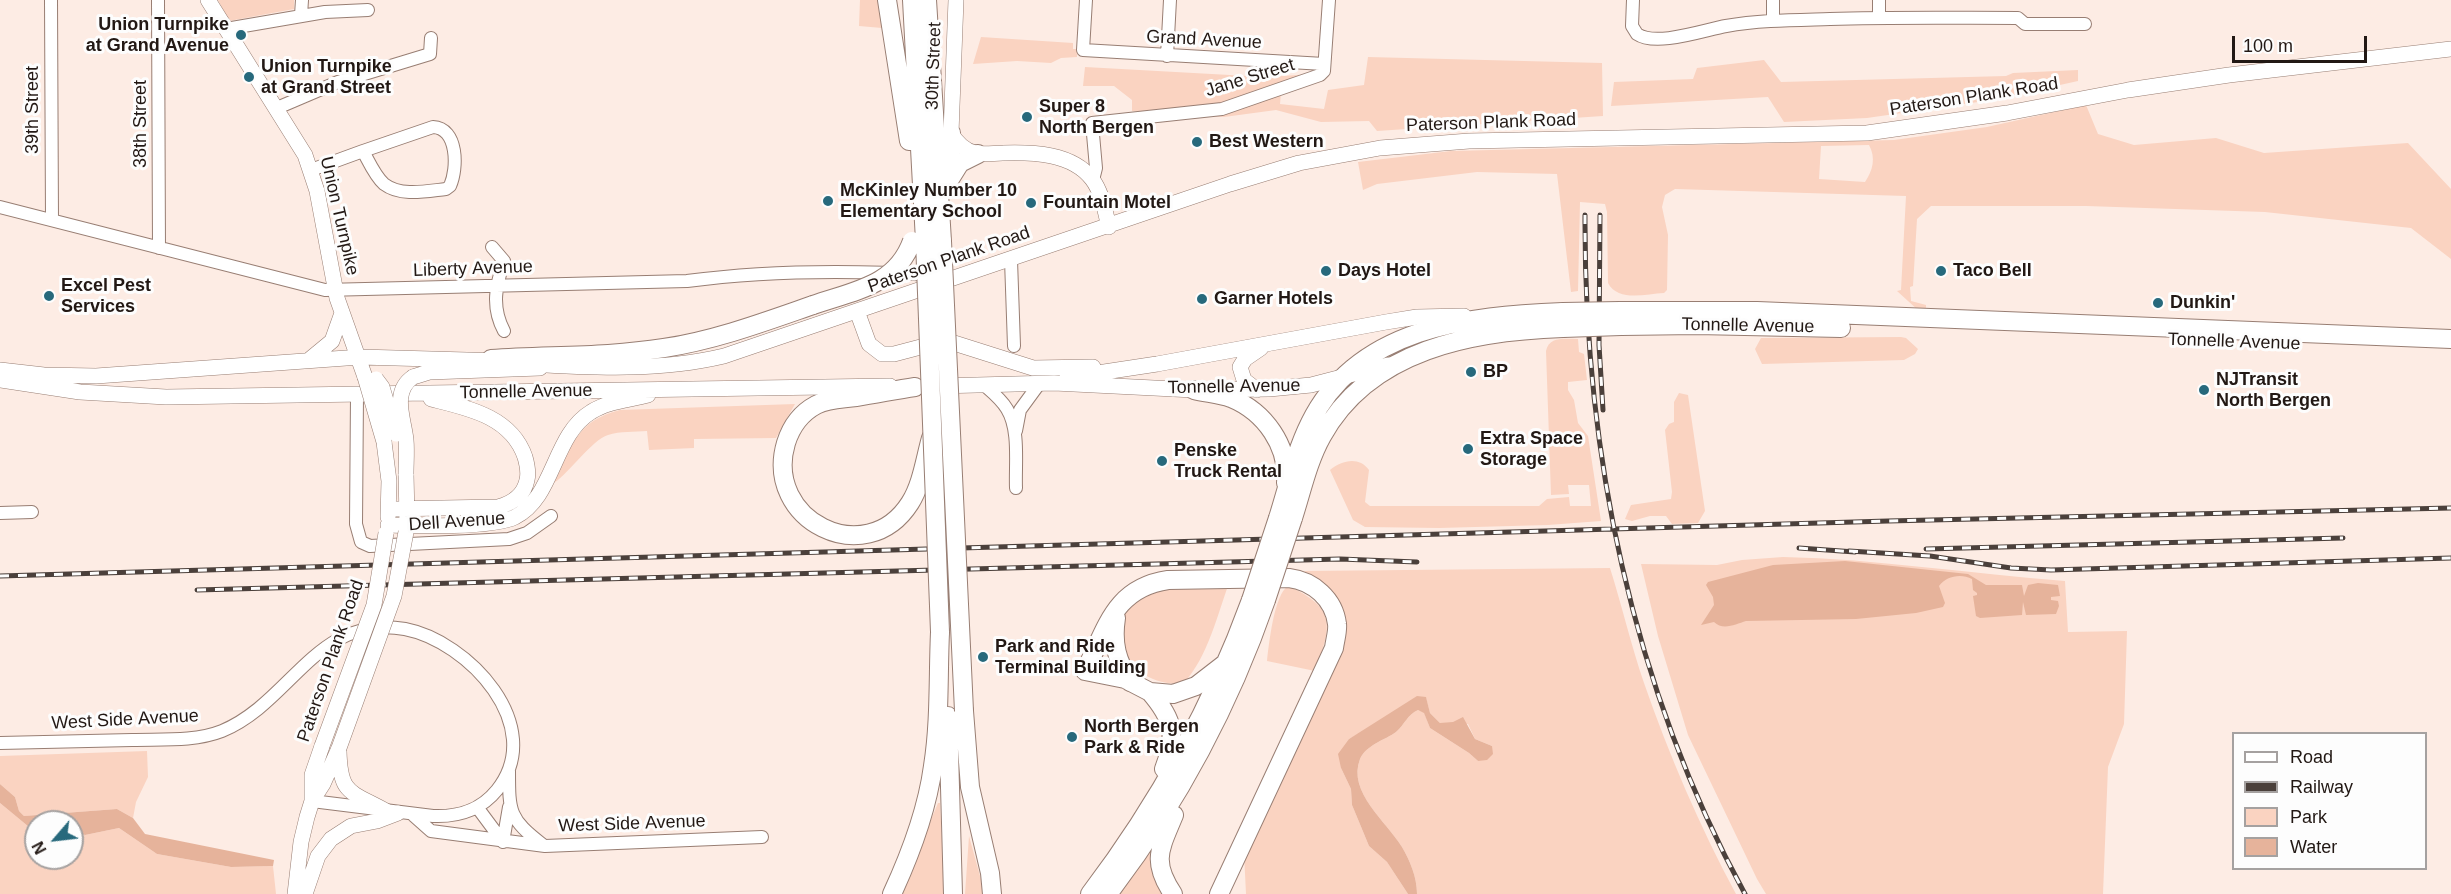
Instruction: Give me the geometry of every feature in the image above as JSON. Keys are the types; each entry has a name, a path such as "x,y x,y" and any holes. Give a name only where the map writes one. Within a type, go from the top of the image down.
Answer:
{"highway":[{"path":"912,0 950,738 953,894"},
{"path":"927,0 926,241 940,632 950,738 998,888"},
{"path":"888,4 910,151 923,190"},
{"path":"950,178 951,133"},
{"path":"491,359 612,354 670,347 717,337 884,279 926,241 950,178 960,163 978,154"},
{"path":"1173,894 1160,872 1160,850 1194,768 1244,664 1259,600 1310,424 1331,389 1380,350 1411,335 1441,326 1505,315"},
{"name":"Tonnelle Avenue","path":"1505,315 1563,320 1756,318 2451,339"},
{"name":"Tonnelle Avenue","path":"1756,318 2451,350"},
{"name":"Tonnelle Avenue","path":"1398,361 1491,333 1563,320"},
{"path":"1285,513 1329,424 1361,387 1398,361"},
{"path":"915,387 827,400 813,406 798,420 788,437 783,455 783,475 789,494 800,511 811,521 835,533 866,534 883,528 906,510 916,492 933,428"},
{"path":"1194,390 1237,401 1253,410 1270,428 1285,462 1287,478 1285,513"},
{"path":"1090,671 1118,608 1136,589 1150,583 1289,578 1305,582 1324,596 1333,608 1337,625 1334,648 1219,894"},
{"path":"1090,894 1144,819 1186,749 1259,600"},
{"path":"1090,671 1111,667 1115,661 1114,634 1118,608"},
{"path":"1116,654 1130,682"},
{"path":"1090,671 1130,682 1150,692 1173,694 1189,690 1203,682 1227,662"},
{"path":"1144,819 1171,750 1173,739 1168,718 1150,692"},
{"path":"892,894 915,839 950,738"},
{"path":"1108,894 1141,850 1194,768"}],"main road":[{"name":"Union Turnpike","path":"208,0 277,108 300,146 311,170 336,291 342,313 360,357"},
{"name":"30th Street","path":"951,133 956,0"},
{"name":"Paterson Plank Road","path":"295,894 301,842 312,801 312,775 374,605 387,529 388,473 384,442 370,378 360,357 491,359 561,366 642,367 700,362 741,351 1230,184 1299,163 1380,148 1478,141 1867,133 2007,113 2128,90 2229,75 2451,49"},
{"path":"951,133 961,146 978,154 1028,152 1049,156 1079,167 1093,180 1101,198 1108,227"},
{"path":"857,312 868,344 882,354 894,354 932,344 954,343 1033,368 1092,366 1126,369"},
{"path":"309,360 332,341 342,313"},
{"name":"Tonnelle Avenue","path":"1046,384 1091,374 1410,318 1505,315"},
{"path":"1257,390 1244,381 1240,367 1245,359 1266,345"},
{"path":"0,370 44,375 96,376 360,357"},
{"name":"Tonnelle Avenue","path":"0,380 71,391 136,396 357,395 1046,384 1257,390 1298,387 1341,379 1398,361"},
{"name":"Paterson Plank Road","path":"312,801 323,784 339,748 394,596 406,529 406,441 400,399 406,383 413,377 429,372 561,366"},
{"name":"Paterson Plank Road","path":"370,378 382,387 406,474"},
{"path":"387,529 493,523 518,516 534,501 571,432 581,419 593,410 609,404 670,389"},
{"path":"389,509 505,505 522,493 528,475 526,460 520,445 511,432 500,423 472,410 413,394"},
{"path":"339,748 340,775 343,784 356,795 399,813"},
{"path":"305,894 318,856 330,839 351,826 377,821 399,813"}],"street":[{"name":"39th Street","path":"51,0 52,219"},
{"name":"38th Street","path":"158,0 159,248"},
{"path":"301,15 302,0"},
{"name":"Grand Avenue","path":"1086,0 1083,50 1324,64"},
{"path":"1167,56 1170,0"},
{"path":"1324,64 1329,0"},
{"path":"1633,0 1632,26 1636,34 1648,38 1694,35 1724,26 1773,21 2018,18 2025,24 2085,24"},
{"path":"1773,0 1773,21"},
{"path":"1879,0 1879,18"},
{"path":"226,29 301,15 368,10"},
{"path":"277,108 338,82 430,54 431,38"},
{"name":"Jane Street","path":"1093,180 1096,168 1092,123 1222,109 1320,75 1324,72 1324,64"},
{"path":"311,170 363,151 433,127 442,128 451,136 453,179 446,189 409,192 400,190 385,185 363,151"},
{"name":"Liberty Avenue","path":"0,207 336,291 687,281 731,275 860,271 956,277"},
{"path":"492,247 504,261 495,286 498,321 504,331"},
{"path":"1011,260 1014,345"},
{"path":"1016,488 1015,438 1020,410 1046,384"},
{"path":"984,385 1006,407 1015,438"},
{"name":"Dell Avenue","path":"357,395 356,524 361,542 370,546 509,539 527,533 551,516"},
{"path":"0,513 32,512"},
{"name":"West Side Avenue","path":"0,743 176,739 215,733 232,726 253,712 336,640 362,629 378,627 415,632 437,640 457,651 482,673 495,691 509,726 512,743 509,767 499,787 477,807 465,813 450,816 399,813 312,801"},
{"path":"503,842 509,807 509,767"},
{"path":"477,807 503,842"},
{"path":"509,807 524,831 545,846"},
{"name":"West Side Avenue","path":"399,813 431,831 545,846 762,837"}],"green space":[{"path":"218,0 294,0 294,9 229,21"},
{"path":"860,0 878,0 882,28 859,26"},
{"path":"981,37 1073,43 1073,49 1077,49 1077,57 1061,58 1051,63 1017,61 973,64"},
{"path":"1368,57 1602,63 1603,116 1377,131 1369,121 1321,122 1276,110 1224,117 1132,111 1132,100 1114,86 1083,86 1085,67 1266,77 1313,74 1281,93 1280,104 1324,109 1328,90 1364,85"},
{"path":"1764,60 1781,82 2006,76 2013,73 2078,70 2078,81 1992,100 1867,118 1784,122 1768,97 1611,106 1614,82 1693,79 1697,68"},
{"path":"2086,105 2098,134 2134,145 2216,138 2264,153 2408,143 2451,189 2451,259 2411,228 2265,212 2086,206 1931,206 1917,219 1913,286 1910,287 1911,301 1926,305 1926,309 1919,311 1897,291 1901,290 1906,196 1675,189 1665,195 1662,207 1668,235 1667,290 1664,293 1633,296 1618,293 1612,289 1608,283 1605,204 1580,202 1578,291 1571,292 1557,174 1477,172 1377,184 1363,190 1358,162 1451,151 1894,140 1987,127","holes":["1869,145 1873,164 1865,182 1819,179 1821,146"]},
{"path":"1761,338 1906,338 1918,349 1915,354 1904,360 1762,364 1755,349"},
{"path":"1578,339 1579,352 1584,354 1587,380 1568,382 1568,390 1574,400 1578,423 1588,436 1601,521 1439,528 1365,527 1353,520 1330,470 1350,461 1360,463 1369,470 1365,502 1370,506 1539,506 1547,499 1569,497 1570,506 1591,506 1589,485 1568,485 1569,494 1551,495 1546,351 1550,343 1554,341"},
{"path":"1679,393 1688,395 1705,511 1698,523 1672,524 1666,516 1650,516 1632,521 1625,519 1631,505 1671,499 1665,430 1669,424 1674,422 1674,402"},
{"path":"795,404 776,438 694,439 694,448 649,450 647,431 608,435 595,443 554,483 571,447 585,428 605,415 620,410"},
{"path":"1783,557 1819,558 2065,581 2068,632 2127,631 2124,724 2108,767 2103,894 1766,894 1688,735 1658,636 1641,564 1717,565 1742,560"},
{"path":"1610,568 1639,669 1664,737 1698,817 1736,894 1417,894 1414,875 1405,852 1364,795 1357,771 1360,759 1376,743 1396,732 1411,714 1418,710 1424,712 1430,728 1478,761 1492,746 1475,739 1468,724 1440,723 1430,713 1426,698 1349,739 1341,768 1351,789 1352,805 1369,846 1387,862 1408,894 1246,894 1244,853 1344,638 1335,595 1304,571"},
{"path":"1229,583 1206,648 1184,683 1173,684 1153,679 1135,668 1124,650 1121,639 1122,615 1147,592"},
{"path":"1288,586 1315,602 1323,611 1326,620 1325,642 1315,671 1267,661 1276,609 1283,591"},
{"path":"147,751 148,777 136,802 133,818 117,809 84,811 24,810 24,816 19,811 15,797 0,784 0,756"},
{"path":"0,803 24,823 24,870 84,870 84,835 119,828 157,854 231,867 273,866 276,894 0,894"},
{"path":"938,803 940,803 945,894 900,894"},
{"path":"969,836 985,894 965,894"},
{"path":"1159,840 1165,894 1119,894"}],"water":[{"path":"1845,561 1968,574 1986,585 2022,585 2024,596 2028,585 2038,583 2058,585 2060,596 2051,597 2051,600 2058,601 2059,606 2056,614 2026,615 2023,602 2022,615 1980,618 1976,616 1973,596 1977,593 1973,590 1972,579 1959,576 1946,580 1939,586 1945,603 1943,607 1916,613 1856,619 1746,621 1725,626 1714,622 1701,625 1714,605 1713,597 1706,585 1708,582 1773,565"},
{"path":"1417,696 1426,697 1430,713 1440,723 1453,722 1463,717 1475,739 1492,746 1493,754 1487,760 1478,761 1430,728 1424,713 1418,710 1411,714 1396,732 1371,746 1363,754 1357,771 1359,783 1370,806 1402,847 1410,864 1416,881 1417,894 1408,894 1387,862 1369,846 1352,805 1351,789 1341,768 1338,754 1349,739"},
{"path":"0,784 15,797 19,811 24,816 24,823 0,803"},
{"path":"117,809 133,818 145,834 274,860 273,866 231,867 157,854 119,828 85,835 84,811"}],"railway":[{"path":"1585,215 1587,304 1594,392 1605,479 1622,565 1644,650 1672,733 1705,815 1745,894"},
{"path":"1600,215 1599,345 1603,410"},
{"path":"0,576 1888,521 2451,508"},
{"path":"1926,549 2343,538"},
{"path":"1799,548 1855,552"},
{"path":"1849,551 1930,556 2011,568 2051,570 2451,558"},
{"path":"197,590 1340,559 1417,562"}],"place":[{"name":"Union Turnpike at Grand Avenue","path":"241,35"},
{"name":"Union Turnpike at Grand Street","path":"249,77"},
{"name":"Super 8 North Bergen","path":"1027,117"},
{"name":"Best Western","path":"1197,142"},
{"name":"McKinley Number 10 Elementary School","path":"828,201"},
{"name":"Fountain Motel","path":"1031,203"},
{"name":"Days Hotel","path":"1326,271"},
{"name":"Taco Bell","path":"1941,271"},
{"name":"Excel Pest Services","path":"49,296"},
{"name":"Garner Hotels","path":"1202,299"},
{"name":"Dunkin'","path":"2158,303"},
{"name":"BP","path":"1471,372"},
{"name":"NJTransit North Bergen","path":"2204,390"},
{"name":"Extra Space Storage","path":"1468,449"},
{"name":"Penske Truck Rental","path":"1162,461"},
{"name":"Park and Ride Terminal Building","path":"983,657"},
{"name":"North Bergen Park & Ride","path":"1072,737"}]}
